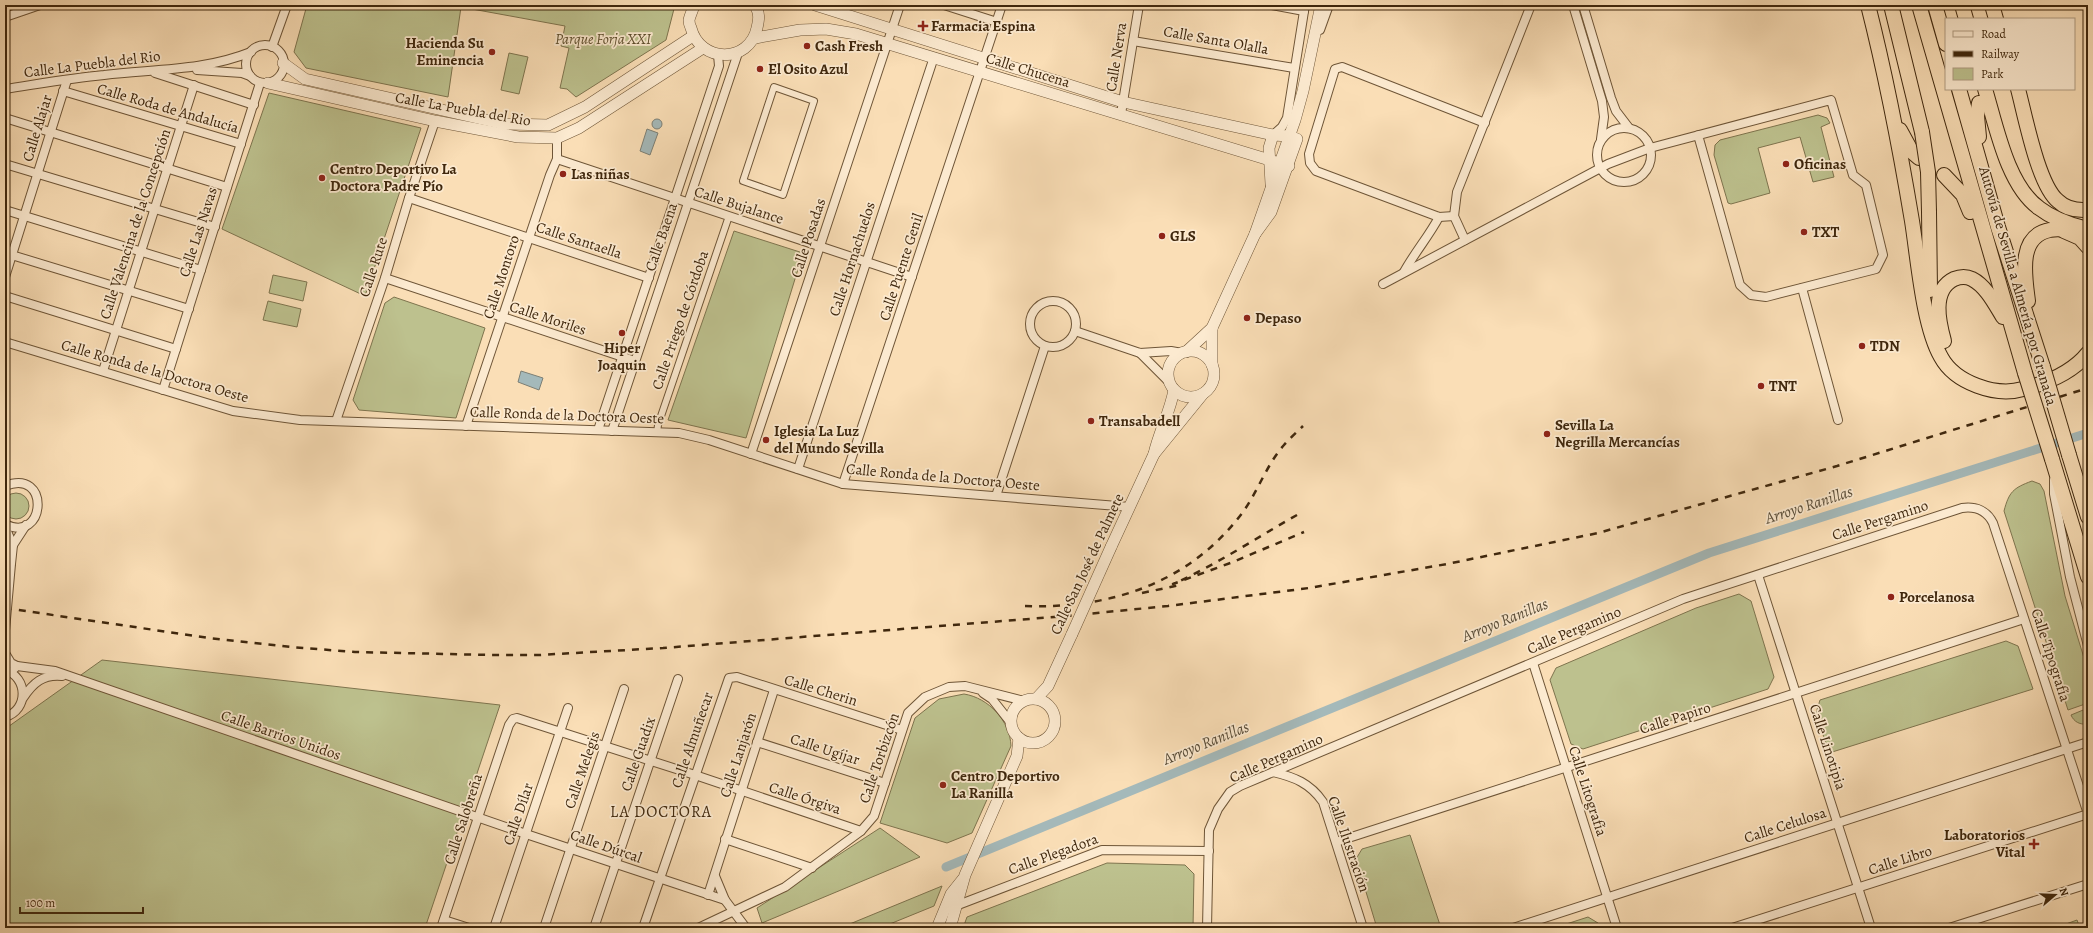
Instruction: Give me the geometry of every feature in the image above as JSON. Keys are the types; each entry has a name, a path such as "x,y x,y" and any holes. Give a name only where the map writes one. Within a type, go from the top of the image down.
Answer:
{"highway":[{"path":"1891,5 1922,132 1928,172 1931,304 1934,325 1943,352 1954,367 1972,383"},
{"name":"Autovía de Sevilla a Almería por Granada","path":"1919,5 2025,373 2088,577"},
{"path":"1935,5 1945,40"},
{"path":"1962,5 1966,18"},
{"path":"1992,5 1996,18"},
{"path":"1868,6 1893,114 1929,324 1941,357 1953,371 1972,383 2001,391 2019,390 2039,385 2060,376 2080,363 2088,353"},
{"name":"Autovía de Sevilla a Almería por Granada","path":"1959,90 1998,227 2043,367 2088,517"},
{"path":"1985,90 2009,165 2024,192 2038,207 2065,223 2086,231"},
{"path":"2018,90 2042,174 2049,191 2057,201 2065,206 2086,208 2081,219 2086,231"},
{"path":"1979,103 1977,116 1979,137 1998,227"},
{"path":"1893,114 1907,143 1919,158"},
{"path":"1944,175 1963,195 2008,315"},
{"path":"2033,337 2024,263 2029,245 2036,236 2049,230 2060,229 2086,231"},
{"path":"2060,229 2080,238 2088,247"},
{"path":"1972,383 1947,350 1939,324 1938,310 1941,293 1947,283 1964,277 1972,279 1977,283 1992,298 2018,348"}],"street":[{"path":"5,17 40,5"},
{"path":"272,47 288,5"},
{"path":"694,5 689,21 693,36 703,48 718,55 738,53 755,38 760,15 755,5"},
{"name":"Calle Chucena","path":"814,5 1123,102 1273,135 1289,136"},
{"name":"Calle Posadas","path":"751,454 900,5"},
{"path":"944,5 997,22"},
{"name":"Calle Puente Genil","path":"843,484 1002,5"},
{"name":"Calle Nerva","path":"1121,114 1139,5"},
{"path":"1272,5 1305,8 1287,118 1282,127 1273,135 1269,148 1272,189"},
{"path":"1255,234 1271,212 1285,164 1289,136 1295,120 1310,59 1320,5"},
{"path":"1310,59 1329,5"},
{"path":"1465,240 1454,216 1457,192 1531,5"},
{"path":"1527,13 1537,5"},
{"path":"1573,5 1602,101 1604,116 1597,155 1600,168 1605,174 1615,180 1632,180 1639,177 1647,168 1650,158 1650,148 1643,136 1629,128 1616,111 1584,5"},
{"name":"Calle Chucena","path":"755,38 800,30 826,29 856,34 1285,164"},
{"name":"Calle La Puebla del Rio","path":"283,63 305,79 504,124 548,125 584,107 693,36"},
{"name":"Calle Santa Olalla","path":"1133,40 1294,68"},
{"path":"261,46 272,47 280,54 283,63 283,69 277,78 264,83 250,76 218,71 182,69 236,58 261,46"},
{"name":"Calle La Puebla del Rio","path":"264,83 435,121 518,137 557,138 579,128 703,48"},
{"path":"250,76 246,63 251,52"},
{"name":"Calle Baena","path":"612,431 634,361 738,53"},
{"name":"Calle Baena","path":"598,430 719,66 718,55"},
{"name":"Calle Hornachuelos","path":"798,469 934,57"},
{"path":"1454,216 1439,217 1316,171 1310,163 1309,154 1335,69 1342,67 1485,123"},
{"name":"Calle La Puebla del Rio","path":"5,89 67,80 182,69"},
{"path":"151,71 254,105"},
{"name":"Calle Alajar","path":"5,277 8,254 24,215 67,80"},
{"name":"Calle Las Navas","path":"163,390 241,144 254,105 264,83"},
{"name":"Calle Valencina de la Concepción","path":"103,371 194,85"},
{"path":"774,88 814,101 783,195 743,181 774,88"},
{"name":"Calle Roda de Andalucía","path":"63,91 241,144"},
{"path":"1383,284 1600,168 1650,148 1698,135 1831,100 1853,175 1866,185 1883,255 1876,269 1766,297 1752,295 1740,285 1698,135"},
{"path":"5,118 228,187"},
{"name":"Calle Rute","path":"336,421 385,278 409,198 435,121"},
{"path":"1601,139 1613,130 1629,128"},
{"name":"Calle Montoro","path":"466,426 550,175 557,159 557,138"},
{"name":"Calle Bujalance","path":"557,159 912,277"},
{"path":"5,164 215,227"},
{"path":"1172,387 1168,374 1170,366 1174,359 1184,353 1212,328 1255,234 1272,189 1285,164"},
{"name":"Calle Santaella","path":"409,198 649,278"},
{"path":"5,210 201,270"},
{"name":"Calle Priego de Córdoba","path":"657,433 658,425 729,216"},
{"path":"1404,272 1413,255 1427,238 1439,217"},
{"path":"8,254 189,309"},
{"name":"Calle Moriles","path":"385,278 634,361"},
{"path":"1802,288 1838,420"},
{"path":"5,296 176,349"},
{"path":"1054,301 1067,305 1075,317 1075,331 1066,343 1059,346 1045,346 1033,336 1030,328 1032,313 1041,304 1054,301"},
{"path":"1140,353 1181,395 1189,397 1203,394 1212,383 1214,377 1212,365 1212,328"},
{"path":"1075,331 1140,353 1171,351 1184,353 1195,352 1202,354 1212,365"},
{"name":"Calle Ronda de la Doctora Oeste","path":"5,342 233,411 300,420 598,430 694,436 843,484 1130,507"},
{"path":"996,496 1045,346"},
{"name":"Calle San José de Palmete","path":"1036,699 1048,686 1154,454 1158,439 1171,408 1172,387"},
{"name":"Calle San José de Palmete","path":"1154,454 1203,394"},
{"path":"2053,463 2055,502 2070,577 2088,646"},
{"path":"2078,482 2088,504"},
{"path":"5,526 16,528 26,525 31,522 38,512 38,499 31,488 25,484 7,483"},
{"name":"Calle Pergamino","path":"1209,851 1209,830 1213,818 1230,792 1240,786 1683,599 1962,508 1980,510"},
{"name":"Calle Tipografía","path":"1980,510 1988,515 1993,523 2088,814"},
{"path":"5,630 13,545 26,525"},
{"path":"5,526 13,545"},
{"name":"Calle Linotipia","path":"1758,575 1871,928"},
{"name":"Calle Papiro","path":"1336,842 2024,619"},
{"path":"5,653 11,668 21,683 23,698"},
{"name":"Calle Litografía","path":"1533,663 1617,928"},
{"path":"11,668 38,667 75,677"},
{"path":"5,717 15,712 31,686 43,677 56,675 75,677"},
{"name":"Calle Cherin","path":"732,676 902,730"},
{"name":"Calle Almuñecar","path":"643,928 728,680 732,676"},
{"name":"Calle Barrios Unidos","path":"75,677 478,817"},
{"name":"Calle Guadix","path":"594,928 678,679"},
{"name":"Calle Torbizcón","path":"698,928 785,887 861,831 874,816 908,713 925,697 941,689 957,686 1024,701"},
{"name":"Calle San José de Palmete","path":"1048,686 1048,705"},
{"name":"Calle Melegis","path":"544,928 624,689"},
{"name":"Calle Lanjarón","path":"708,895 715,876 724,839 774,690"},
{"name":"Calle Torbizcón","path":"979,690 992,699 1011,723"},
{"path":"1036,699 1048,705 1055,716 1054,730 1044,741 1030,744 1024,742 1015,734 1011,723 1014,710 1024,701 1036,699"},
{"name":"Calle Dílar","path":"494,928 568,708"},
{"name":"Calle Órgiva","path":"513,719 521,718 861,831"},
{"name":"Calle Salobreña","path":"442,924 509,725 513,719"},
{"path":"950,928 966,875 1017,756 1019,738"},
{"name":"Calle Ugíjar","path":"757,742 885,783"},
{"name":"Calle Celulosa","path":"1513,928 2088,742"},
{"path":"1017,756 1030,744"},
{"name":"Calle Ilustración","path":"1273,772 1293,777 1310,786 1317,793 1322,802 1336,842 1363,928"},
{"name":"Calle Libro","path":"1732,928 2088,814"},
{"name":"Calle Dúrcal","path":"478,817 725,900"},
{"path":"724,839 812,868"},
{"name":"Calle Plegadora","path":"958,905 1102,850 1209,851"},
{"path":"1207,928 1209,851"},
{"path":"937,928 951,894 966,875"},
{"path":"715,876 725,900 746,928"},
{"path":"1949,928 2088,884"},
{"path":"442,924 469,928"}],"green space":[{"path":"5,5 24,5 5,11"},
{"name":"Parque Forja XXI","path":"307,5 675,5 666,40 576,97 567,89 560,88 569,48 561,46 565,26 461,7 448,97 306,68 294,52"},
{"path":"509,53 528,57 519,94 501,90"},
{"name":"Centro Deportivo La Doctora Padre Pío","path":"269,93 421,128 365,296 222,229"},
{"path":"1818,115 1827,118 1830,123 1821,127 1834,177 1813,182 1800,137 1758,148 1770,193 1731,204 1728,203 1714,155 1715,145 1720,140"},
{"path":"734,231 803,253 746,438 668,420"},
{"path":"273,275 307,282 303,301 269,293"},
{"path":"394,297 485,328 456,418 359,410 353,400 385,303"},
{"path":"268,301 301,309 297,327 263,320"},
{"path":"2032,481 2040,484 2044,491 2065,596 2088,671 2088,703 2068,710 2004,511 2010,495 2020,486"},
{"path":"16,493 25,497 29,506 25,515 16,519 7,515 3,506 7,497"},
{"path":"1739,594 1751,601 1774,677 1768,689 1583,749 1571,744 1550,680 1556,668 1696,608"},
{"path":"2006,641 2018,646 2033,689 1829,753 1816,713 1820,700"},
{"path":"102,660 500,705 425,928 5,928 5,729"},
{"name":"Centro Deportivo La Ranilla","path":"964,694 982,700 996,712 1007,728 1011,746 972,833 947,843 880,823 915,718 939,699"},
{"path":"2088,708 2088,724 2082,724 2074,720 2071,715"},
{"path":"880,828 920,857 762,923 757,908"},
{"path":"1410,835 1441,928 1377,928 1356,859 1362,849"},
{"path":"1107,863 1185,865 1194,874 1193,928 963,928 967,917"},
{"path":"942,886 934,906 880,928 840,928"},
{"path":"1588,917 1598,923 1600,928 1554,928"},
{"path":"2077,920 2080,928 2055,928"}],"shaded area":[{"path":"655,119 659,119 661,120 661,128 655,129 652,126 652,122"},
{"path":"647,129 658,133 650,155 640,151"},
{"path":"521,371 543,378 539,390 518,382"}],"waterway":[{"name":"Arroyo Ranillas","path":"946,867 1709,553 2088,433"}],"railway":[{"path":"5,608 209,638 291,647 355,652 539,655 663,648 1066,616 1168,606 1309,588 1447,564 1598,533 1837,466 2088,388"},
{"path":"1025,606 1057,606 1088,603 1118,596 1146,587 1173,574 1199,557 1222,537 1243,512 1278,452 1303,426"},
{"path":"1297,515 1220,560 1173,584 1233,562 1304,532"},
{"path":"1142,593 1180,585"}],"place":[{"name":"Farmacia Espina","path":"923,26"},
{"name":"Cash Fresh","path":"807,46"},
{"name":"Hacienda Su Eminencia","path":"492,52"},
{"name":"El Osito Azul","path":"760,69"},
{"name":"Oficinas","path":"1786,164"},
{"name":"Las niñas","path":"563,174"},
{"name":"Centro Deportivo La Doctora Padre Pío","path":"322,178"},
{"name":"TXT","path":"1804,232"},
{"name":"GLS","path":"1162,236"},
{"name":"Depaso","path":"1247,318"},
{"name":"Hiper Joaquin","path":"622,333"},
{"name":"TDN","path":"1862,346"},
{"name":"TNT","path":"1761,386"},
{"name":"Transabadell","path":"1091,421"},
{"name":"Sevilla La Negrilla Mercancías","path":"1547,434"},
{"name":"Iglesia La Luz del Mundo Sevilla","path":"766,440"},
{"name":"Porcelanosa","path":"1891,597"},
{"name":"Centro Deportivo La Ranilla","path":"943,785"},
{"name":"Laboratorios Vital","path":"2034,844"}],"district":[{"name":"LA DOCTORA","path":"661,812"}]}
